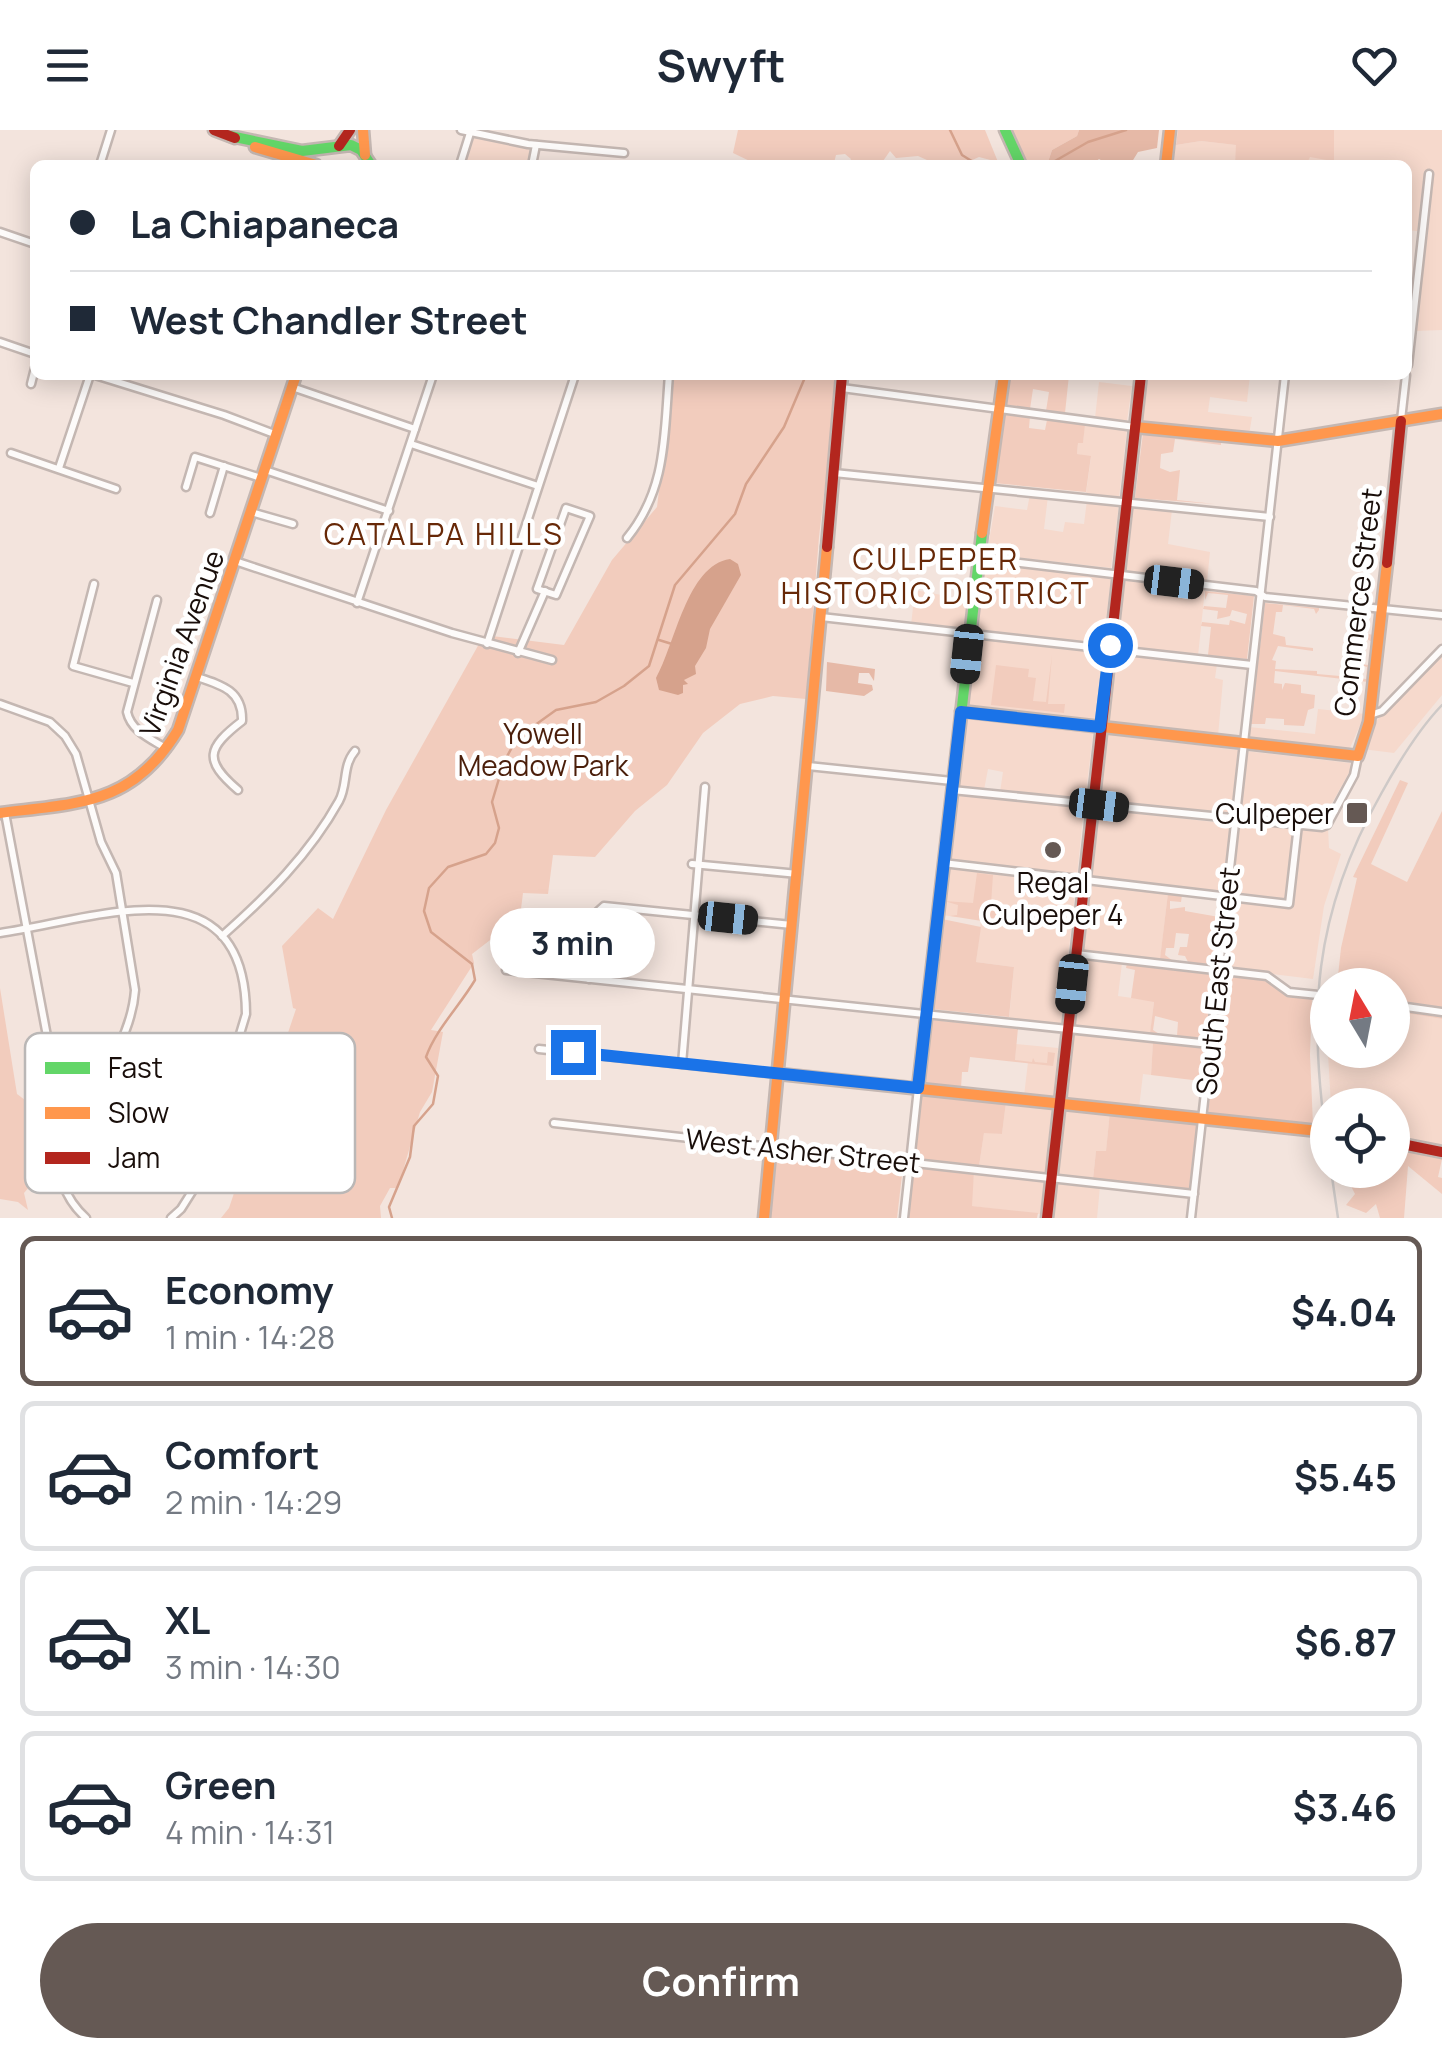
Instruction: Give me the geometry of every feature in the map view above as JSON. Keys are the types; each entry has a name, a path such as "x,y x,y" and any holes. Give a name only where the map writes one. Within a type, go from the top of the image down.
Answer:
{"street":[{"path":"102,160 111,130"},
{"path":"214,130 299,160"},
{"path":"329,160 350,130"},
{"path":"363,130 368,160"},
{"path":"461,130 536,145 624,153"},
{"path":"1005,130 1019,160"},
{"path":"462,160 471,131"},
{"path":"1166,160 1169,135"},
{"path":"230,136 302,151 356,147 366,160"},
{"path":"533,160 536,145"},
{"path":"1412,299 1429,174"},
{"path":"0,232 30,242"},
{"path":"0,342 30,352"},
{"path":"31,384 32,380"},
{"path":"59,468 90,380"},
{"path":"108,380 276,435"},
{"path":"357,603 431,380"},
{"path":"488,644 573,380"},
{"path":"627,538 646,513 657,484 668,380"},
{"path":"764,1218 842,380"},
{"path":"904,1218 978,558 1003,380"},
{"path":"1047,1218 1128,502 1138,380"},
{"name":"South East Street","path":"1191,1218 1284,380"},
{"name":"Commerce Street","path":"1298,826 1325,827 1354,776 1370,715 1405,380"},
{"path":"294,381 416,429"},
{"name":"Virginia Avenue","path":"3,813 90,799 132,785 154,769 168,750 178,730 294,381"},
{"path":"842,388 1278,441 1442,414"},
{"path":"411,444 538,486"},
{"path":"11,452 116,489"},
{"path":"186,486 196,457 389,511"},
{"path":"210,512 224,466"},
{"path":"834,473 1270,517"},
{"path":"566,508 590,516 556,595 545,591 537,589 566,508"},
{"path":"252,512 294,524"},
{"path":"978,558 1442,615"},
{"path":"235,561 488,644 552,660"},
{"path":"94,584 73,666 133,683"},
{"path":"518,653 545,591"},
{"path":"157,600 127,712 137,730 168,750"},
{"path":"820,616 1252,666"},
{"path":"1370,715 1382,711 1442,649"},
{"path":"196,676 224,686 238,697 242,706 242,721 215,744 213,756 215,771 238,790"},
{"path":"0,704 31,712 58,728 76,754 100,842 116,874 135,990 134,1010 124,1033"},
{"path":"961,712 1358,756"},
{"path":"222,936 279,885 323,826 342,797 348,759 356,751"},
{"path":"808,766 1092,805 1298,826 1289,904 943,863"},
{"path":"682,1064 695,915 695,864 705,787"},
{"path":"3,813 46,1033"},
{"path":"695,864 798,874"},
{"path":"0,933 152,907 198,918 222,936 239,965 246,990 246,1014 240,1033"},
{"path":"589,979 594,915 600,908 793,925"},
{"path":"1076,954 1269,976 1288,991 1310,994"},
{"path":"506,970 1210,1044"},
{"path":"1410,1008 1442,1012"},
{"path":"538,1049 1310,1130"},
{"name":"West Asher Street","path":"554,1123 1194,1194"},
{"path":"1410,1146 1442,1152"},
{"path":"66,1193 86,1218"},
{"path":"171,1218 191,1193"}],"shaded area":[{"path":"1079,130 1159,130 1157,148 1138,152 1133,160 1049,160 1052,150 1077,136"},
{"path":"1296,130 1442,130 1442,330 1415,331 1424,232 1412,230 1412,160 1295,160"},
{"path":"474,137 526,146 531,152 529,160 465,160"},
{"path":"1201,141 1237,145 1236,160 1172,160 1176,145"},
{"path":"1146,380 1249,380 1247,402 1210,397 1208,412 1252,417 1249,435 1141,424"},
{"path":"1099,382 1132,386 1127,421 1095,418"},
{"path":"1085,423 1127,429 1119,498 1086,494 1091,457 1077,454"},
{"path":"1030,494 1048,496 1044,529 1063,532 1065,522 1084,524 1087,500 1119,504 1111,568 987,554 995,506 1027,510"},
{"path":"1132,506 1172,510 1168,544 1210,552 1207,582 1124,572"},
{"path":"730,559 738,564 741,575 710,629 706,648 695,666 696,674 684,680 688,684 683,685 683,693 659,690 656,678 693,591 715,564"},
{"path":"982,563 1111,578 1103,646 973,630"},
{"path":"1123,579 1205,589 1198,656 1116,646"},
{"path":"915,590 968,600 963,631 911,625"},
{"path":"972,638 1102,652 1095,720 965,705"},
{"path":"1115,653 1217,664 1215,678 1223,680 1218,736 1107,721"},
{"path":"1442,656 1442,695 1394,753 1362,749 1364,738 1376,721"},
{"path":"827,662 875,669 874,681 869,673 859,673 858,683 872,685 873,690 864,696 826,691"},
{"path":"1318,709 1365,714 1349,750 1247,739 1249,727 1315,734"},
{"path":"963,717 1093,733 1085,802 1000,792 1003,772 988,769 984,790 955,787"},
{"path":"1106,734 1238,750 1231,815 1099,800"},
{"path":"1245,751 1350,763 1350,771 1321,823 1237,815"},
{"path":"957,794 1084,808 1077,876 947,859"},
{"path":"1098,809 1231,824 1221,893 1090,877"},
{"path":"1237,823 1295,829 1286,899 1229,893"},
{"path":"1328,828 1329,848 1341,854 1324,906 1310,979 1222,968 1229,901 1291,908 1301,829"},
{"path":"946,867 1076,883 1061,1024 1009,1019 1014,967 976,962 981,921 1001,923 1002,908 959,917 940,915"},
{"path":"1090,884 1168,893 1160,961 1082,951"},
{"path":"1080,958 1122,963 1118,996 1154,1001 1150,1035 1073,1026"},
{"path":"1410,1014 1442,1019 1442,1144 1410,1140 1410,1088 1330,1088 1329,1068 1410,1068"},
{"path":"1072,1032 1153,1041 1151,1075 1143,1074 1139,1108 1065,1099"},
{"path":"1016,1044 1058,1048 1053,1098 1024,1096 1028,1062 1015,1060"},
{"path":"1006,1101 1052,1105 1045,1173 979,1166 984,1132 1002,1134"},
{"path":"1064,1107 1110,1111 1106,1152 1096,1151 1093,1179 1057,1175"},
{"path":"974,1172 1044,1180 1040,1214 971,1206"},
{"path":"1056,1181 1100,1186 1097,1218 1053,1218"}],"green space":[{"path":"738,130 985,130 997,160 896,158 890,151 884,160 850,160 845,154 836,155 835,160 748,160 733,153"},
{"path":"1010,130 1079,130 1077,136 1052,150 1049,160 1024,160"},
{"path":"1178,130 1334,130 1334,160 1235,160 1236,145 1201,141 1176,145"},
{"name":"Yowell Meadow Park","path":"672,380 837,380 806,699 773,696 740,704 703,733 667,785 635,811 595,857 553,855 548,894 523,893 520,917 472,954 474,963 431,1030 443,1032 432,1092 420,1112 398,1188 390,1188 380,1206 381,1218 221,1218 234,1193 355,1193 355,1033 288,1033 296,1009 282,946 318,908 333,919 386,810 484,635 564,645 612,560 657,507"},
{"path":"1008,380 1068,380 1065,413 1046,411 1049,392 1033,389 1030,409 1004,406"},
{"path":"1003,413 1030,416 1029,428 1045,430 1047,420 1085,425 1077,454 1091,456 1086,492 994,483"},
{"path":"1143,433 1221,441 1221,445 1175,439 1173,452 1161,454 1160,468 1180,470 1177,500 1215,504 1135,498"},
{"path":"1205,591 1254,596 1247,659 1208,655 1211,627 1201,626 1202,622 1229,625 1230,620 1245,624 1247,614 1232,610 1230,616 1217,619 1218,611 1203,609 1204,606 1226,608 1228,595 1208,593 1205,600"},
{"path":"1265,603 1319,608 1316,614 1314,609 1283,605 1282,612 1276,612 1273,634 1285,637 1286,645 1313,651 1278,646 1272,660 1276,661 1275,669 1340,676 1342,666 1347,666 1346,676 1366,679 1367,667 1358,664 1369,665 1372,642 1367,639 1368,634 1374,635 1368,682 1275,671 1274,683 1282,684 1282,690 1285,683 1301,685 1301,693 1315,695 1314,708 1308,710 1304,726 1284,725 1284,719 1266,718 1265,724 1251,724"},
{"path":"1052,655 1048,704 1065,704 1064,713 991,705 996,665 1029,669 1028,677 1036,678 1033,701 1046,702"},
{"path":"1400,780 1408,783 1371,864 1407,882 1442,811 1442,1019 1410,1014 1410,968 1339,968 1357,878 1353,877"},
{"path":"977,873 993,875 991,904 1067,916 1003,909 1001,924 950,916 957,915 958,905 944,901 973,903"},
{"path":"1168,893 1182,895 1181,902 1170,901 1170,909 1185,907 1185,911 1219,917 1213,965 1188,962 1185,956 1178,955 1180,947 1187,947 1189,934 1176,933 1174,948 1166,948 1165,955 1173,961 1160,959"},
{"path":"942,919 981,927 976,962 1014,967 1009,1017 932,1009"},
{"path":"1127,963 1213,973 1206,1039 1177,1036 1178,1022 1155,1016 1153,1030 1159,1034 1150,1033 1154,1002 1131,998 1135,970 1126,968"},
{"path":"1223,976 1270,981 1283,994 1310,998 1310,1125 1208,1114"},
{"path":"0,988 17,1094 25,1100 24,1193 28,1210 18,1202 0,1199"},
{"path":"931,1020 1018,1028 1015,1060 1032,1062 1033,1058 1035,1062 1047,1063 1048,1052 1055,1053 1053,1066 970,1057 968,1072 962,1072 961,1088 923,1084"},
{"path":"1153,1041 1204,1047 1201,1081 1151,1075"},
{"path":"921,1094 1006,1102 1002,1134 984,1133 979,1166 914,1159"},
{"path":"1110,1111 1197,1121 1189,1190 1093,1179 1096,1151 1106,1151"},
{"path":"1410,1151 1442,1159 1438,1177 1442,1178 1442,1194 1410,1168"},
{"path":"775,1152 903,1166 897,1218 770,1218"},
{"path":"914,1165 974,1172 972,1206 1038,1213 1037,1218 908,1218"},
{"path":"1352,1188 1406,1188 1404,1218 1380,1218 1376,1204 1366,1213 1346,1205 1355,1194"}],"waterway":[{"path":"950,130 962,155 970,160"},
{"path":"1057,160 1088,142 1126,130"},
{"path":"392,1218 389,1207 410,1157 414,1126 433,1104 438,1076 426,1057 475,980 472,964 431,932 424,911 429,888 448,867 486,854 495,843 499,828 492,802 504,762 517,738 556,710 596,702 649,666 675,585 735,514 746,484 784,427 804,380"},
{"path":"659,640 672,644"}],"railway":[{"path":"1320,1088 1321,966 1341,881 1381,794 1409,747 1442,705"},
{"path":"1334,1188 1338,1218"}],"traffic: fast":[{"path":"1005,130 1019,160"},
{"path":"230,136 302,151 351,145 368,160"},
{"path":"918,1088 982,533"}],"traffic: slow":[{"path":"363,130 365,155"},
{"path":"1167,160 1170,130"},
{"path":"255,147 299,160"},
{"path":"0,813 79,802 123,787 161,755 178,730 294,380"},
{"path":"982,533 1003,380"},
{"path":"1135,427 1278,441 1442,414"},
{"path":"764,1218 827,547"},
{"path":"961,711 1358,756 1369,722 1387,563"},
{"path":"779,1074 1310,1130"}],"traffic: jam":[{"path":"214,130 235,138"},
{"path":"339,146 350,130"},
{"path":"827,547 842,380"},
{"path":"1047,1218 1140,380"},
{"path":"1387,563 1401,421"},
{"path":"1410,1146 1442,1152"}],"place":[{"name":"Culpeper","path":"1357,813"},
{"name":"Regal Culpeper 4","path":"1053,850"}],"district":[{"name":"CATALPA HILLS","path":"444,533"},
{"name":"CULPEPER HISTORIC DISTRICT","path":"936,575"}],"route":[{"path":"573,1052 918,1088 961,712 1100,727 1110,645"}]}
